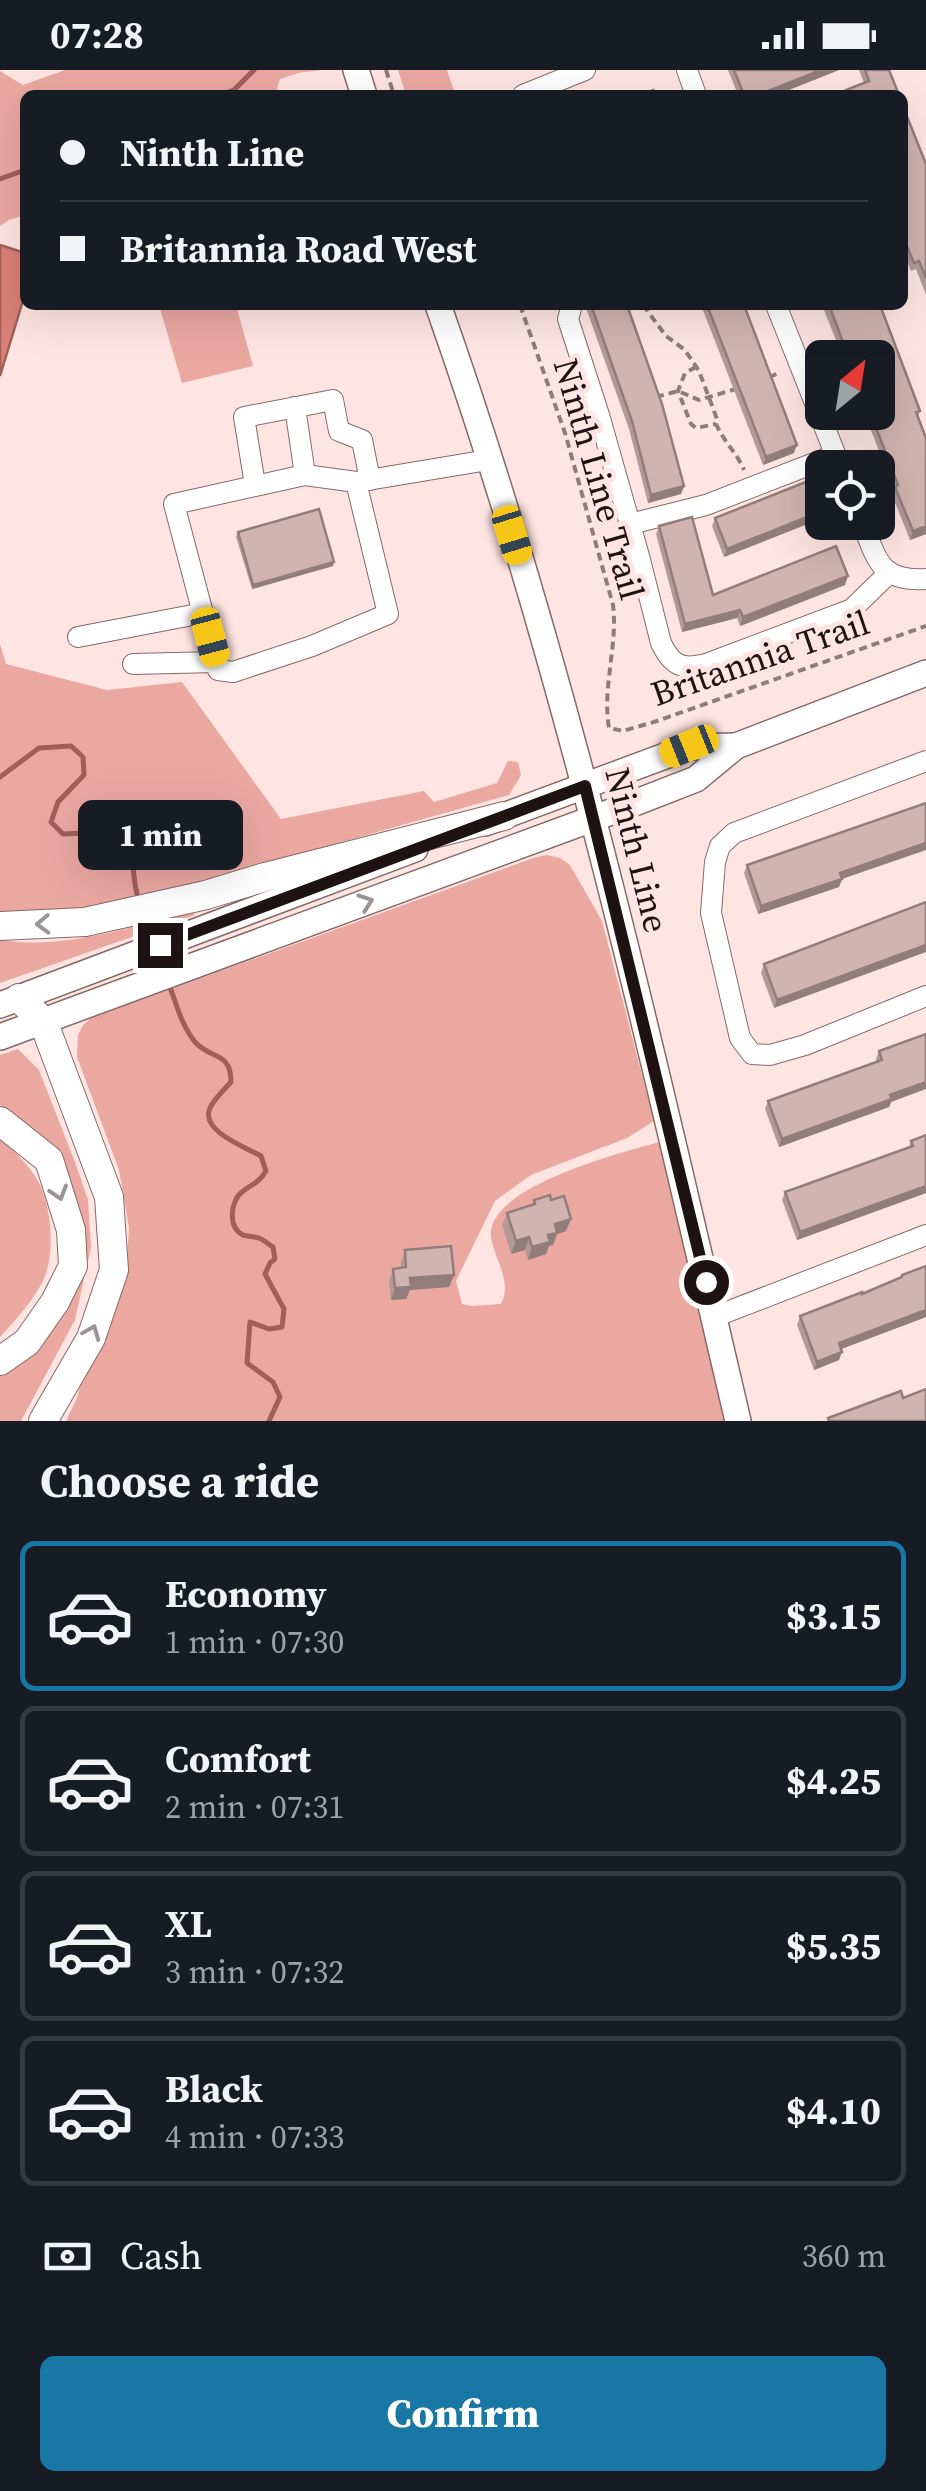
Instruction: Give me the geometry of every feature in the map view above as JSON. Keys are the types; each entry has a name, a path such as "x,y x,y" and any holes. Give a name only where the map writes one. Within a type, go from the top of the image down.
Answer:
{"highway":[{"path":"0,926 86,922 206,895 315,863 504,816"},
{"path":"9,1002 43,1021 109,1196 114,1270 91,1338 43,1421"},
{"path":"0,1121 49,1160 71,1230 73,1266 56,1302 27,1342 0,1360"}],"main road":[{"name":"Ninth Line","path":"440,310 570,727 738,1421"},
{"path":"0,1038 696,779 736,746 926,674"},
{"path":"9,1002 689,746 736,746"}],"street":[{"path":"535,90 585,70"},
{"path":"571,310 568,319 630,524 660,643 678,665 691,668 706,664 852,609 888,574"},
{"path":"778,310 834,450"},
{"path":"256,485 244,417 333,400 338,431 362,440 363,480 388,614 312,646 233,672 218,670 174,504 304,475 363,480 488,460"},
{"path":"296,407 304,475"},
{"path":"630,524 706,505 805,471"},
{"path":"869,540 877,561 888,574 907,580 926,579"},
{"path":"78,637 203,613"},
{"path":"133,664 216,662"},
{"path":"926,761 734,833 720,846 715,862 711,913 740,1038 752,1054 770,1056 805,1045 926,996"},
{"path":"714,1318 926,1234"}],"path":[{"name":"Ninth Line Trail","path":"522,310 565,433 613,605 609,728"},
{"path":"647,310 700,371 724,443 737,454 752,487"},
{"path":"696,367 685,373 678,390 691,424 696,428 716,424"},
{"path":"762,379 779,373"},
{"path":"646,400 678,390 699,400 744,386"},
{"name":"Britannia Trail","path":"609,728 622,731 657,721 926,626"}],"shaded area":[{"path":"65,70 322,70 280,79 277,90 20,90 20,217 0,226 0,71 23,85"},
{"path":"398,70 447,70 454,90 404,90"},
{"path":"0,245 20,251 20,310 0,376"},
{"path":"160,310 237,310 253,366 182,383"},
{"path":"0,644 6,664 107,690 182,682 281,819 424,791 434,802 497,783 508,761 518,762 521,775 509,795 158,894 63,912 0,911"},
{"path":"547,855 570,865 602,921 654,1121 627,1138 531,1175 495,1201 456,1281 462,1304 501,1304 504,1279 491,1237 495,1219 510,1202 589,1163 660,1142 724,1421 66,1421 127,1261 129,1228 119,1170 77,1057 78,1035 83,1025 91,1018"},
{"path":"192,911 195,915 0,983 0,940 72,939"},
{"path":"18,1049 39,1070 75,1162 88,1200 91,1247 75,1320 21,1421 0,1421 0,1371 76,1261 45,1143 0,1105 0,1055"},
{"path":"0,1140 38,1181 48,1209 51,1234 43,1281 0,1337"}],"building":[{"path":"734,70 821,70 771,90 742,90"},
{"path":"865,70 889,70 897,90 846,90 869,81"},
{"path":"908,119 926,164 926,278 919,261 914,263 908,248"},
{"path":"593,310 629,310 662,404 684,486 651,495 632,421"},
{"path":"709,310 746,310 797,445 766,457"},
{"path":"831,310 882,310 893,340 842,340"},
{"path":"895,345 926,438 926,526 913,531 895,487 895,450 885,450 877,430 895,430"},
{"path":"805,482 805,518 727,549 715,518"},
{"path":"319,509 334,562 253,585 238,532"},
{"path":"692,517 713,595 836,546 848,576 743,617 740,610 685,624 659,526"},
{"path":"926,803 926,843 840,873 842,879 761,906 747,865"},
{"path":"926,902 926,945 777,1000 764,964"},
{"path":"926,1034 926,1082 890,1095 892,1099 782,1139 768,1101 882,1060 879,1051"},
{"path":"926,1135 926,1186 800,1232 785,1192 913,1146 911,1141"},
{"path":"550,1195 551,1200 564,1196 571,1219 555,1224 557,1233 548,1235 550,1242 532,1247 529,1237 516,1241 507,1213"},
{"path":"451,1246 454,1275 410,1278 411,1287 395,1288 393,1269 406,1267 405,1250"},
{"path":"926,1266 926,1310 839,1343 842,1352 817,1362 800,1316"},
{"path":"926,1389 926,1421 828,1418 901,1391 903,1398"}],"waterway":[{"path":"234,90 254,70"},
{"path":"0,179 20,172"},
{"path":"0,777 39,748 71,746 83,757 84,775 58,802 51,822 63,834 87,833 108,818 122,822 130,842 139,901"},
{"path":"168,982 182,1021 195,1042 228,1065 231,1082 210,1108 212,1124 226,1137 261,1156 266,1171 238,1196 232,1214 238,1231 273,1247 275,1259 265,1274 284,1309 282,1327 269,1329 250,1322 247,1363 273,1382 280,1397 269,1421"}],"route":[{"path":"160,945 585,786 706,1282"}]}
